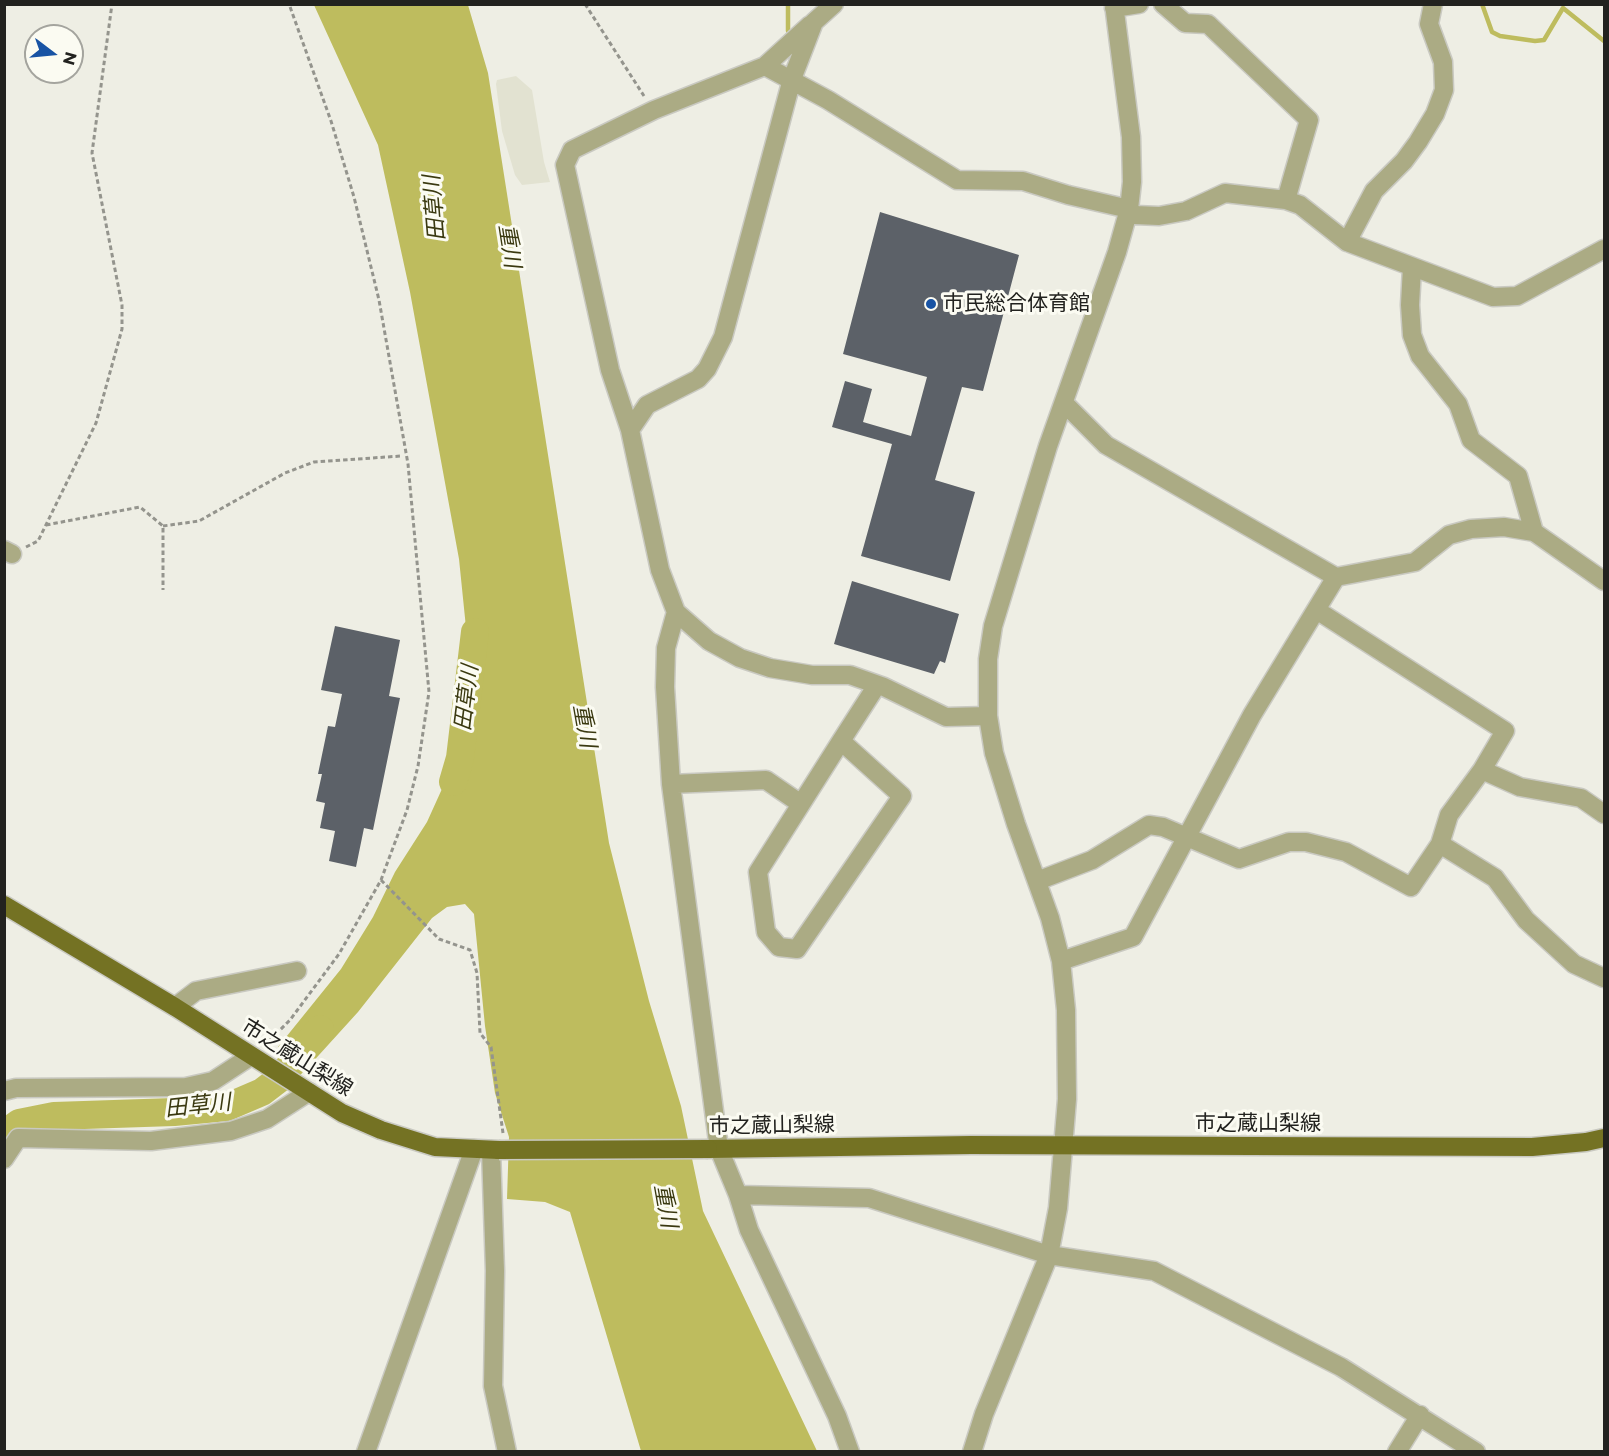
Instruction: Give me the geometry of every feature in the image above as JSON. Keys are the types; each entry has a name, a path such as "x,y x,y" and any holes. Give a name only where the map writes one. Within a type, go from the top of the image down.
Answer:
{"main road":[{"name":"市之蔵山梨線","path":"4,905 175,1007 342,1113 381,1131 435,1147 713,1149 1064,1146 1532,1147 1605,1138"}],"street":[{"path":"834,4 765,66 654,110 572,150 565,165 610,370 630,430 660,570 676,612 709,641 740,658 771,668 812,675 850,675 946,717 988,716"},
{"path":"972,1452 984,1414 1049,1256 1058,1208 1067,1088 1066,1010 1061,961 1037,882 1002,781 988,716 988,659 993,626 1064,403 1117,252 1129,208 1132,183 1131,137 1114,6 1139,4"},
{"path":"1163,4 1185,23 1208,24 1309,120 1286,200"},
{"path":"1347,242 1374,191 1404,161 1418,142 1435,114 1444,90 1443,62 1432,39 1429,24 1433,4"},
{"path":"630,430 647,405 698,379 707,369 723,337 792,79 814,22"},
{"path":"765,66 792,79 957,180 1023,181 1068,195 1129,208 1135,215 1159,216 1186,211 1225,193 1286,200 1300,205 1347,242 1493,297 1517,296 1605,249"},
{"path":"1412,267 1410,305 1412,335 1420,356 1458,404 1471,440 1518,476 1534,532"},
{"path":"1064,403 1106,445 1336,577 1415,562 1449,535 1471,529 1504,527 1534,532 1605,581"},
{"path":"1061,961 1133,937 1287,654 1318,611 1336,577"},
{"path":"1037,882 1092,860 1149,825 1163,827 1239,859 1289,842 1306,842 1347,852 1411,887 1440,844 1449,815 1482,770 1505,731 1318,611"},
{"path":"676,612 666,648 671,784 713,1149 738,1194 749,1230 837,1416 850,1452"},
{"path":"841,741 902,796 796,949 779,947 766,932 758,872 841,741 877,685"},
{"path":"1482,770 1520,787 1581,798 1605,814"},
{"path":"671,784 766,780 801,804"},
{"path":"1440,844 1495,878 1526,920 1575,964 1605,978"},
{"path":"175,1007 196,991 297,971"},
{"path":"4,1091 28,1088 186,1087 213,1081 254,1058"},
{"path":"4,1159 18,1138 151,1141 231,1131 267,1119 305,1090"},
{"path":"366,1452 492,1146"},
{"path":"492,1146 495,1271 493,1386 507,1452"},
{"path":"738,1194 868,1198 1049,1256 1154,1271 1341,1367 1476,1452"},
{"path":"1397,1452 1420,1415"}],"path":[{"path":"8,552 38,541 96,423 122,329 122,305 92,153 112,4"},
{"path":"254,1058 290,1020 339,954 383,881 407,810 418,766 429,692 409,475 379,300 354,197 331,120 290,4"},
{"path":"585,4 654,110"},
{"path":"45,525 140,507 163,526 199,521 285,473 314,462 401,456"},
{"path":"163,526 163,590"},
{"path":"383,881 439,939 470,950 477,973 480,1033 491,1047 492,1146"}],"shaded area":[{"path":"516,76 532,90 544,162 550,182 522,185 515,175 502,131 496,84 497,80"}],"water":[{"name":"重川","path":"314,5 468,5 488,73 609,843 649,1001 681,1106 703,1211 817,1451 641,1451 570,1212 545,1202 507,1199 509,1137 495,1093 485,1026 474,914 465,904 447,907 432,918 358,1012 309,1066 278,1047 341,969 373,917 395,872 427,822 475,716 459,559 410,292 378,145"}],"building":[{"path":"880,212 1019,255 983,391 962,387 935,480 975,492 950,581 861,556 892,444 832,427 845,381 872,389 863,422 911,436 927,377 843,354"},
{"path":"852,581 959,614 945,663 940,661 934,674 834,644"},
{"path":"335,626 400,640 389,696 400,698 373,830 364,828 356,867 329,861 335,831 320,828 325,803 316,801 322,774 318,774 328,726 335,727 342,694 321,690"}],"waterway":[{"path":"788,4 788,31"},
{"path":"1482,4 1492,32 1500,36 1535,41 1544,40 1563,8 1604,41"},
{"name":"田草川","path":"453,782 460,758 475,632"},
{"name":"田草川","path":"4,1134 19,1123 54,1116 174,1112 227,1107 262,1092 279,1079 320,1029"}],"place":[{"name":"市民総合体育館","path":"931,304"}]}
